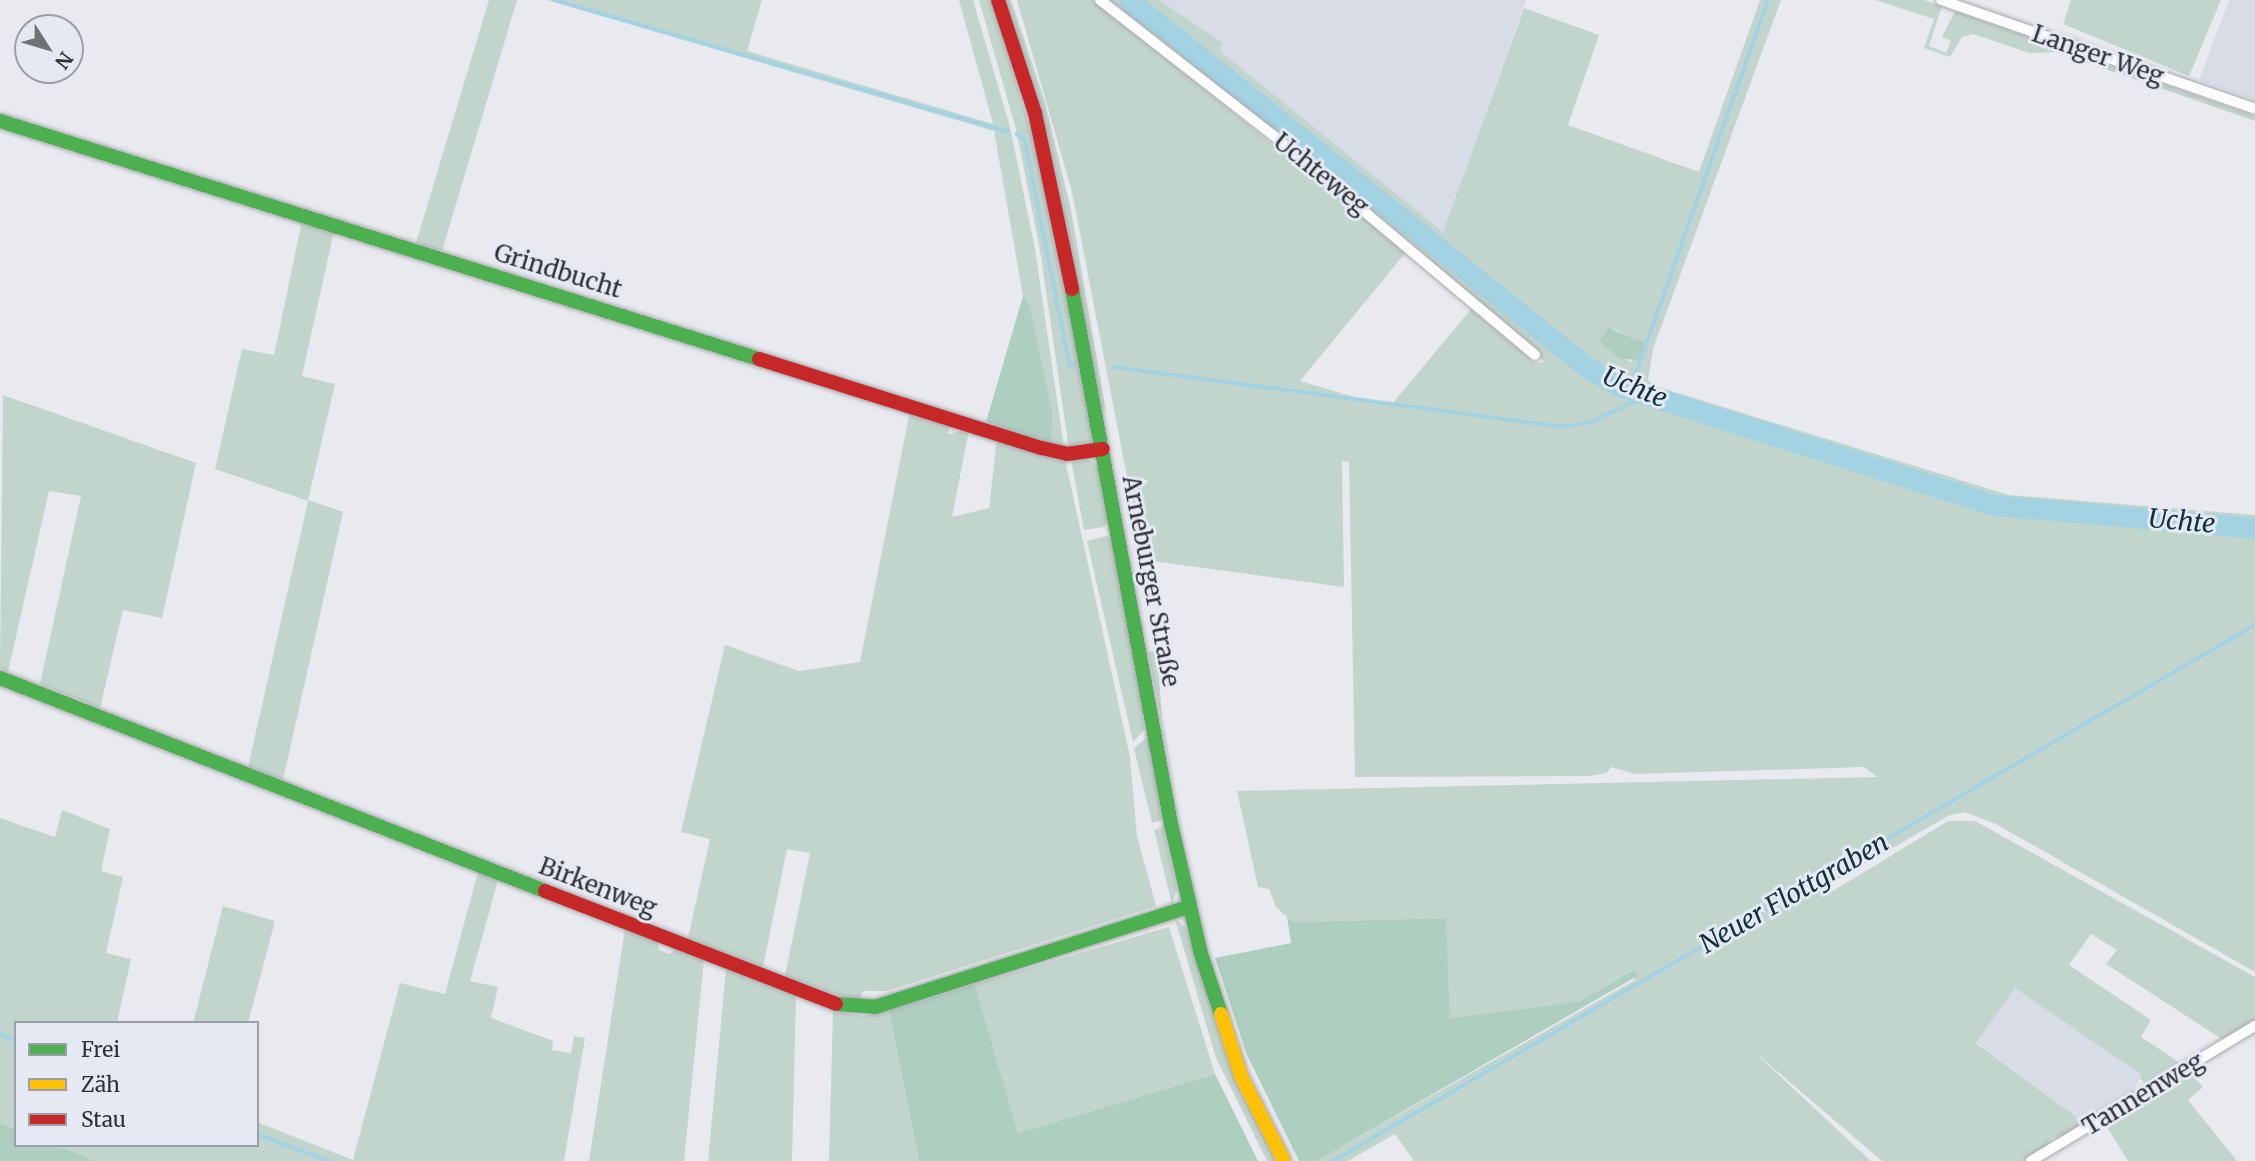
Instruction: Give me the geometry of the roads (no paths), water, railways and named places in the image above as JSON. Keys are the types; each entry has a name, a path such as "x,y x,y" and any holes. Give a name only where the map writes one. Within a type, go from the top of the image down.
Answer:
{"street":[{"name":"Arneburger Straße","path":"998,0 1043,143 1189,907 1233,1054 1284,1161"},
{"name":"Uchteweg","path":"1100,0 1284,144 1535,355"},
{"name":"Langer Weg","path":"1941,0 2255,109"},
{"name":"Grindbucht","path":"0,121 1042,448 1067,454 1103,449"},
{"name":"Birkenweg","path":"0,678 840,1006 875,1007 1189,907"},
{"name":"Tannenweg","path":"2031,1161 2255,1026"}],"waterway":[{"path":"555,0 1007,131"},
{"name":"Uchte","path":"1129,0 1588,368 1622,387 1994,505 2255,528"},
{"path":"1630,390 1768,0"},
{"path":"1017,134 1025,140 1070,365 1075,365"},
{"path":"1114,367 1561,427 1591,422 1646,396"},
{"name":"Neuer Flottgraben","path":"1333,1161 2255,625"},
{"name":"Neuer Flottgraben","path":"0,1034 14,1039"},
{"name":"Neuer Flottgraben","path":"259,1135 328,1161"}]}
